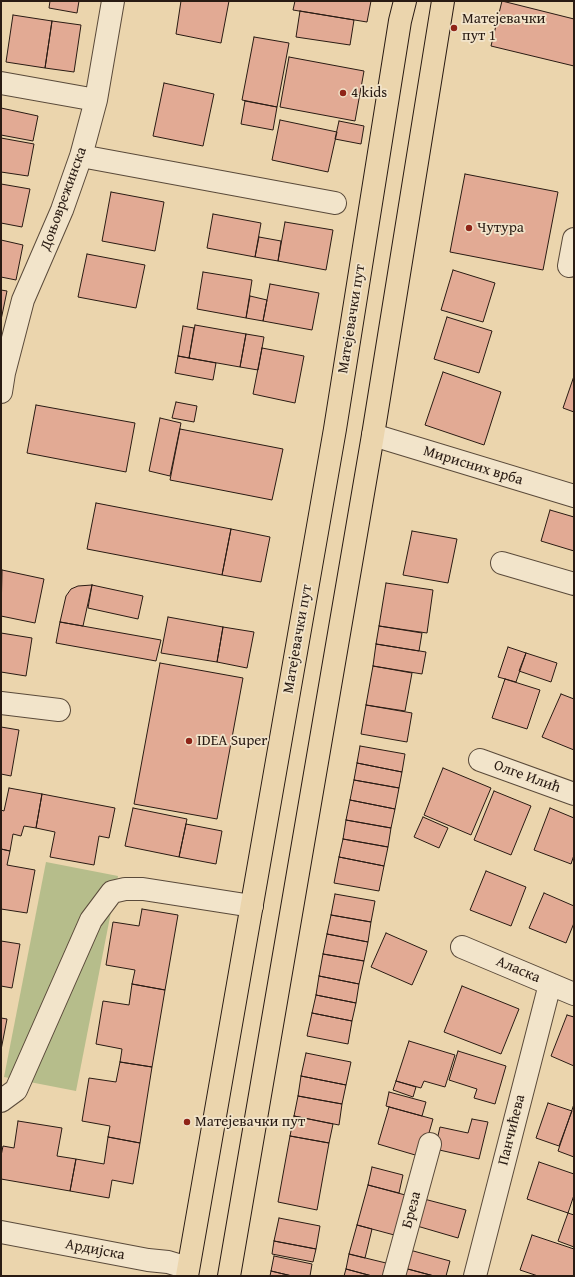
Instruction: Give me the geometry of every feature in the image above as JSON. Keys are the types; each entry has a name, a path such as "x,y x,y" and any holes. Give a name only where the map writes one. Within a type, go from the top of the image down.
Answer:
{"main road":[{"name":"Матејевачки пут","path":"188,1272 335,429 399,29 405,1"},
{"path":"229,1276 373,435 443,1"}],"street":[{"name":"Доњоврежинска","path":"1,392 4,373 23,300 62,210 81,156 96,100 113,1"},
{"path":"1,83 96,100"},
{"path":"81,156 335,203"},
{"path":"569,266 574,239"},
{"name":"Мирисних врба","path":"373,435 574,496"},
{"path":"502,563 574,584"},
{"path":"1,703 59,710"},
{"name":"Олге Илић","path":"480,760 574,794"},
{"path":"1,1101 16,1090 91,920 112,892 125,889 143,889 252,906"},
{"name":"Аласка","path":"462,947 574,994"},
{"name":"Панчићева","path":"475,1276 550,984"},
{"name":"Бреза","path":"394,1276 430,1144"},
{"name":"Ардијска","path":"1,1232 148,1260 168,1262 188,1272"}],"green space":[{"path":"46,862 118,876 76,1091 4,1077"}],"building":[{"path":"50,1 79,1 77,13 49,8"},
{"path":"181,1 229,1 221,43 176,34"},
{"path":"295,1 371,1 367,22 293,10"},
{"path":"502,1 574,19 574,66 491,46"},
{"path":"300,11 354,20 350,45 296,37"},
{"path":"13,15 52,21 45,68 6,62"},
{"path":"52,21 81,25 74,72 45,68"},
{"path":"254,37 289,43 277,107 242,100"},
{"path":"289,57 364,71 355,121 280,107"},
{"path":"164,83 214,94 203,146 153,136"},
{"path":"245,101 277,107 273,130 241,124"},
{"path":"1,108 38,116 33,141 1,135"},
{"path":"280,120 337,132 328,172 272,160"},
{"path":"339,121 364,126 361,144 335,139"},
{"path":"1,138 34,144 28,176 1,172"},
{"path":"465,174 558,192 543,270 450,252"},
{"path":"1,184 30,189 22,227 1,223"},
{"path":"111,192 164,202 155,251 102,241"},
{"path":"213,214 261,223 255,257 207,248"},
{"path":"285,222 333,230 326,270 278,261"},
{"path":"259,237 281,241 278,261 255,257"},
{"path":"1,240 23,245 16,280 1,277"},
{"path":"87,254 145,265 136,308 78,297"},
{"path":"453,270 495,283 483,322 441,310"},
{"path":"203,272 252,280 246,318 197,309"},
{"path":"270,284 319,293 312,330 263,321"},
{"path":"1,290 7,291 1,320"},
{"path":"250,296 267,300 263,321 246,318"},
{"path":"447,317 492,331 479,373 434,359"},
{"path":"195,325 246,334 240,367 189,358"},
{"path":"183,326 194,328 189,358 178,356"},
{"path":"246,334 264,337 258,370 240,367"},
{"path":"262,348 304,356 295,403 253,394"},
{"path":"178,356 216,363 213,380 175,373"},
{"path":"443,372 501,392 484,445 425,425"},
{"path":"574,376 574,412 563,408"},
{"path":"176,402 197,406 194,422 172,418"},
{"path":"36,405 135,423 126,472 27,453"},
{"path":"160,418 181,423 170,476 149,471"},
{"path":"180,429 283,449 272,500 170,480"},
{"path":"96,503 231,529 222,575 87,549"},
{"path":"550,510 574,517 574,551 541,541"},
{"path":"231,529 270,537 261,582 222,575"},
{"path":"412,531 457,539 448,583 403,575"},
{"path":"2,570 44,579 35,623 1,616"},
{"path":"386,583 433,590 427,633 379,626"},
{"path":"92,585 143,596 138,619 88,608"},
{"path":"92,585 83,626 60,622 66,596 71,589 78,586"},
{"path":"168,617 223,627 217,662 161,653"},
{"path":"60,622 161,640 156,661 56,643"},
{"path":"379,626 422,633 419,651 376,644"},
{"path":"223,627 254,632 247,668 217,662"},
{"path":"1,633 32,638 26,676 1,672"},
{"path":"376,644 426,652 422,674 373,666"},
{"path":"508,647 526,653 516,682 498,677"},
{"path":"526,653 557,663 551,682 519,671"},
{"name":"IDEA Super","path":"160,663 243,678 217,819 134,804"},
{"path":"373,666 412,673 405,711 366,705"},
{"path":"505,679 540,690 527,729 492,718"},
{"path":"561,694 574,699 574,750 542,737"},
{"path":"366,705 412,713 407,742 361,734"},
{"path":"1,727 19,730 11,776 1,774"},
{"path":"360,746 405,754 402,772 357,763"},
{"path":"357,763 402,772 399,788 354,780"},
{"path":"443,768 491,788 471,835 424,815"},
{"path":"354,780 399,788 395,809 350,800"},
{"path":"9,788 42,794 36,828 24,826 21,836 13,834 10,851 1,849 1,810 4,811"},
{"path":"494,791 531,806 511,855 474,840"},
{"path":"42,794 115,808 109,838 99,836 94,865 50,857 55,832 36,828"},
{"path":"350,800 395,809 391,828 346,820"},
{"path":"133,808 187,819 179,857 125,846"},
{"path":"550,808 574,818 574,855 571,864 534,850"},
{"path":"423,817 448,828 439,848 414,837"},
{"path":"346,820 391,828 388,847 343,839"},
{"path":"186,824 222,831 216,864 179,857"},
{"path":"343,839 388,847 384,866 339,857"},
{"path":"1,849 10,851 7,865 35,870 27,913 1,909"},
{"path":"339,857 384,866 379,891 334,883"},
{"path":"486,871 526,887 511,926 470,910"},
{"path":"544,893 574,906 574,923 566,943 529,928"},
{"path":"335,894 375,901 371,922 331,915"},
{"path":"142,909 178,915 165,990 132,984 135,970 106,965 113,922 139,926"},
{"path":"331,915 371,922 368,942 327,934"},
{"path":"386,933 427,951 412,985 371,967"},
{"path":"327,934 368,942 364,961 323,954"},
{"path":"1,941 20,944 12,988 1,986"},
{"path":"323,954 364,961 359,984 319,976"},
{"path":"319,976 359,984 356,1003 316,995"},
{"path":"132,984 165,990 152,1067 120,1062 122,1049 96,1044 103,1001 129,1005"},
{"path":"462,986 519,1009 501,1054 444,1032"},
{"path":"316,995 356,1003 352,1021 312,1013"},
{"path":"312,1013 352,1021 348,1044 307,1036"},
{"path":"567,1015 574,1017 574,1066 551,1056"},
{"path":"1,1018 7,1019 1,1050"},
{"path":"409,1041 455,1055 445,1087 424,1081 421,1088 396,1081"},
{"path":"458,1051 506,1066 495,1104 474,1098 477,1089 449,1080"},
{"path":"306,1053 351,1062 346,1085 301,1076"},
{"path":"120,1062 152,1067 140,1143 108,1137 110,1126 82,1121 89,1078 116,1082"},
{"path":"301,1076 346,1085 342,1104 298,1096"},
{"path":"396,1081 416,1087 413,1097 393,1090"},
{"path":"389,1092 426,1102 422,1116 386,1106"},
{"path":"298,1096 342,1104 339,1125 294,1116"},
{"path":"548,1103 572,1111 559,1146 536,1138"},
{"path":"389,1107 433,1119 422,1157 378,1144"},
{"path":"573,1107 574,1108 574,1157 558,1151"},
{"path":"294,1116 333,1124 329,1143 290,1136"},
{"path":"472,1119 488,1122 479,1159 435,1149 440,1127 468,1133"},
{"path":"18,1121 62,1128 57,1156 76,1159 70,1191 1,1179 1,1156 3,1146 14,1148"},
{"path":"290,1136 329,1143 317,1210 278,1202"},
{"path":"108,1137 140,1143 133,1184 112,1180 109,1198 70,1191 76,1159 104,1164"},
{"path":"539,1162 574,1174 574,1195 568,1213 527,1199"},
{"path":"372,1167 403,1175 399,1193 368,1185"},
{"path":"368,1185 409,1196 398,1236 357,1225"},
{"path":"424,1199 466,1210 458,1238 417,1226"},
{"path":"568,1213 574,1215 574,1247 558,1241"},
{"path":"279,1218 320,1226 316,1249 274,1241"},
{"path":"357,1225 372,1229 365,1258 349,1254"},
{"path":"532,1235 574,1249 573,1276 538,1276 520,1270"},
{"path":"274,1241 316,1249 313,1262 272,1254"},
{"path":"406,1249 450,1261 446,1276 434,1276 404,1268"},
{"path":"349,1254 386,1263 383,1276 372,1276 346,1269"},
{"path":"274,1256 312,1264 310,1276 292,1276 271,1271"},
{"path":"404,1268 434,1276 402,1276"},
{"path":"346,1269 372,1276 344,1276"},
{"path":"271,1271 292,1276 270,1276"}],"place":[{"name":"Матејевачки пут 1","path":"454,28"},
{"name":"4 kids","path":"343,93"},
{"name":"Чутура","path":"469,228"},
{"name":"IDEA Super","path":"189,741"},
{"name":"Матејевачки пут","path":"187,1122"}]}
